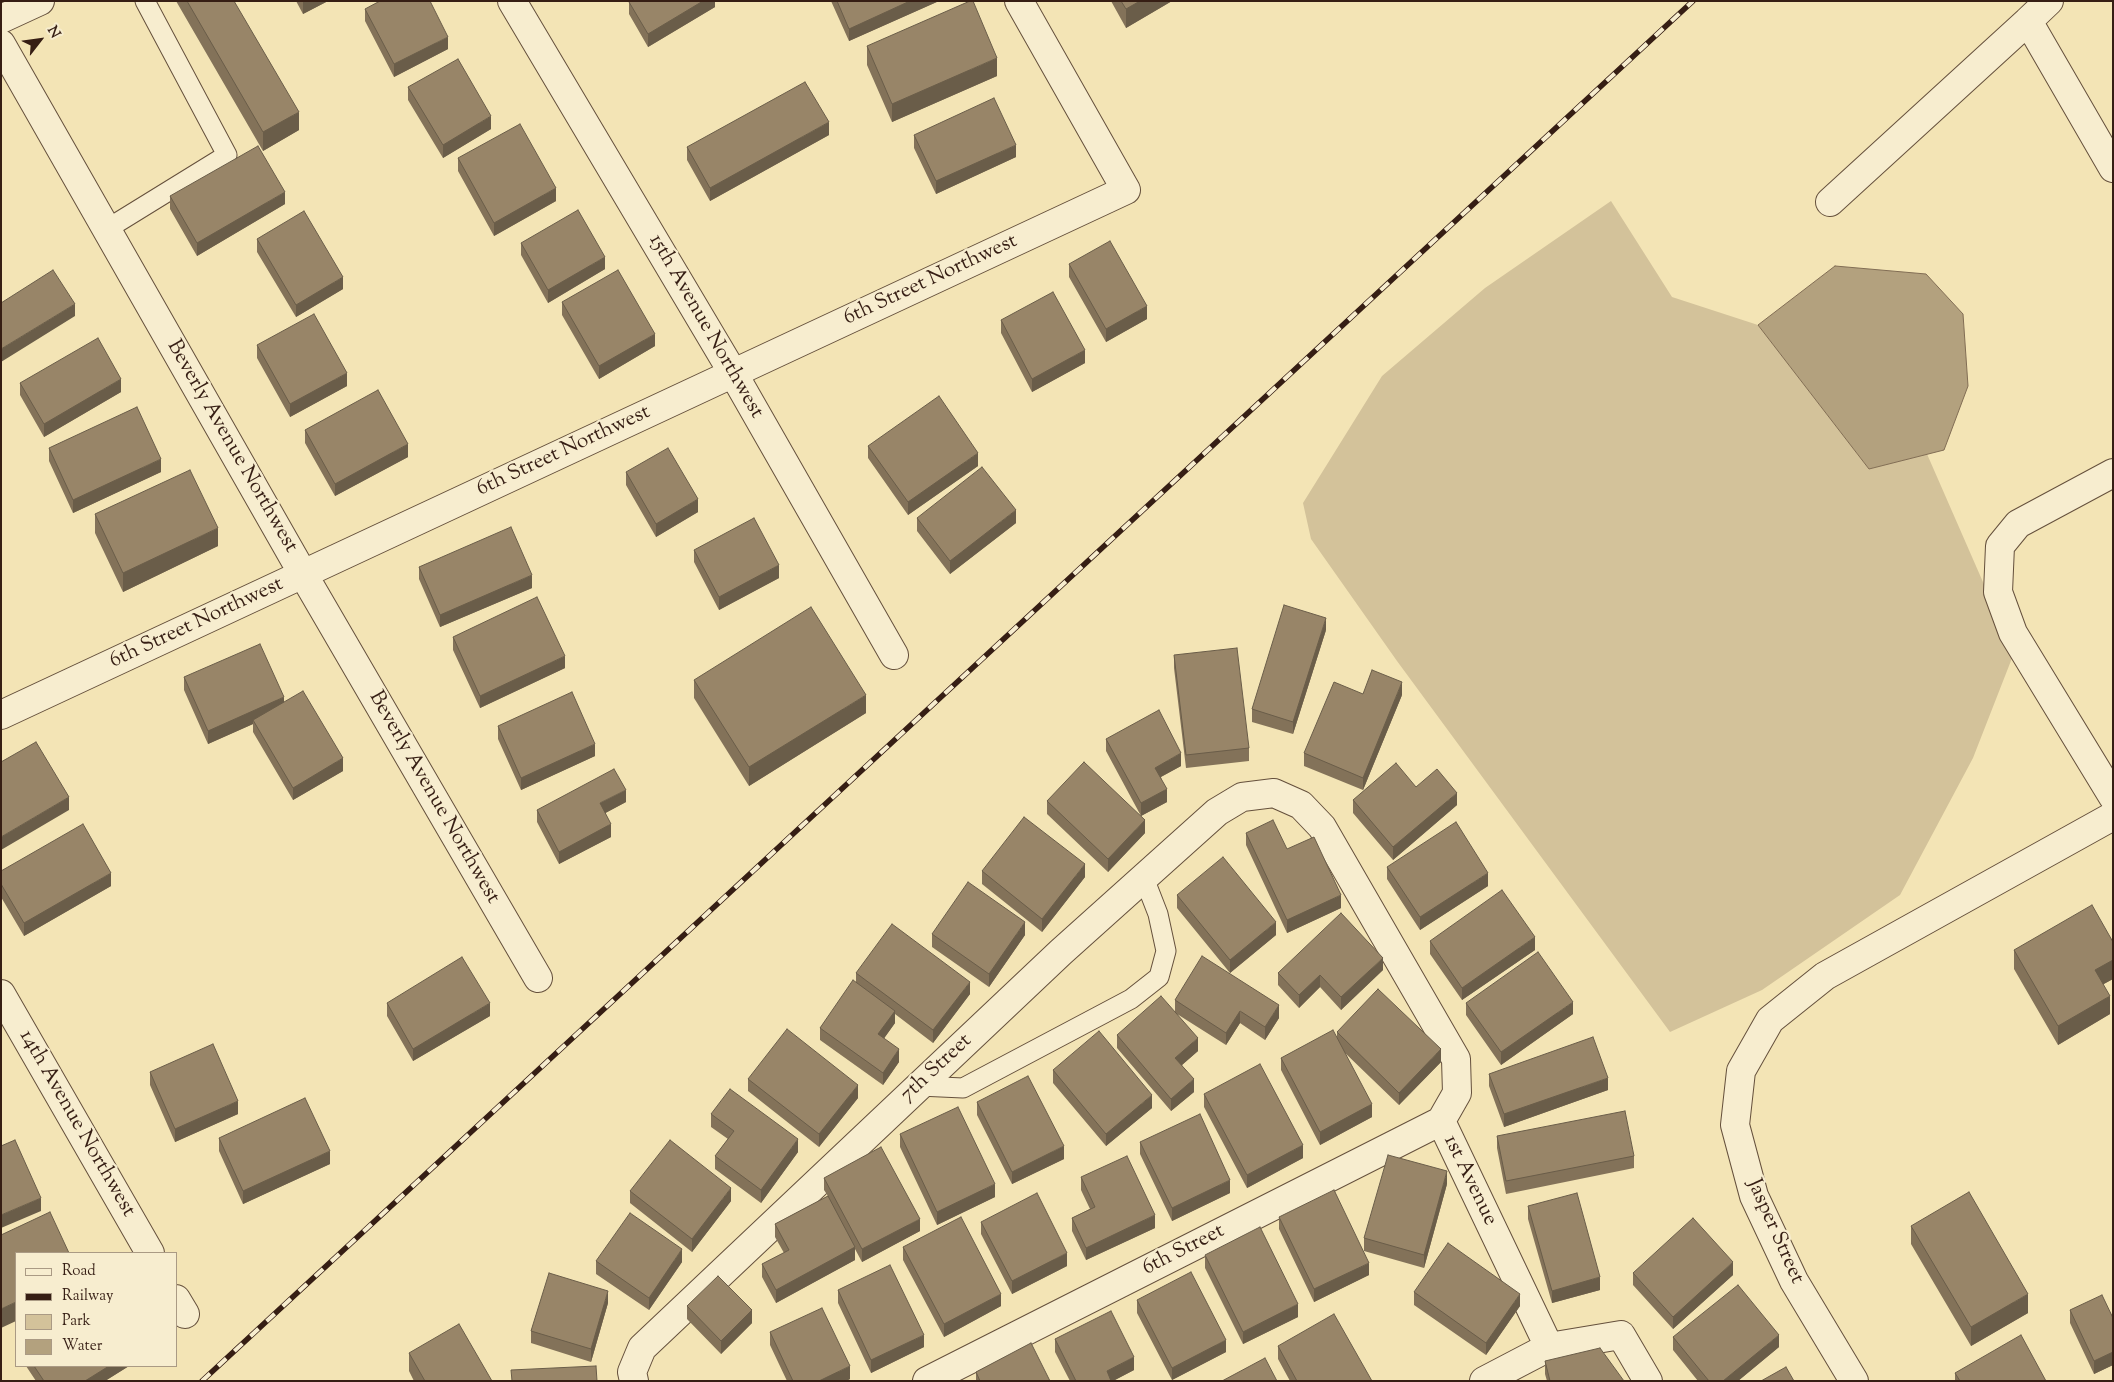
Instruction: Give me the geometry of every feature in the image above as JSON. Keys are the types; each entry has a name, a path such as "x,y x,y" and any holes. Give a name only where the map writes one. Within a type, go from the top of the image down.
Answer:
{"street":[{"path":"1,19 40,1"},
{"name":"15th Avenue Northwest","path":"512,1 733,372 894,655"},
{"name":"6th Street Northwest","path":"1,715 1126,190 1019,1"},
{"path":"1830,202 2049,1"},
{"path":"2028,21 2113,168"},
{"name":"Beverly Avenue Northwest","path":"1,44 303,574 538,978"},
{"path":"2113,473 2018,524 2000,546 1998,592 2013,633 2113,797"},
{"name":"7th Street","path":"634,1381 632,1372 642,1348 1061,952 1217,812 1242,797 1274,793"},
{"name":"1st Avenue","path":"1274,793 1302,805 1322,827 1456,1059 1457,1092 1441,1121 1549,1347"},
{"name":"Jasper Street","path":"1854,1381 1794,1281 1754,1196 1735,1125 1741,1071 1770,1020 1824,976 2113,816"},
{"name":"14th Avenue Northwest","path":"1,994 149,1252"},
{"name":"6th Street","path":"927,1381 1441,1121"},
{"path":"1484,1381 1549,1347 1621,1335 1648,1381"}],"lane":[{"path":"106,228 228,155 145,1"},
{"path":"918,1086 963,1088 1123,1004 1159,977 1166,952 1158,914 1144,878"}],"green space":[{"path":"1611,201 1672,297 1758,325 1869,469 1927,454 2014,653 1973,758 1900,895 1762,990 1670,1032 1397,661 1311,539 1303,503 1382,376 1485,288"}],"water":[{"path":"1835,266 1926,274 1963,314 1968,386 1944,450 1869,469 1758,325"}],"building":[{"path":"187,1 234,1 299,112 263,132"},
{"path":"380,1 430,1 448,37 394,64 365,9"},
{"path":"630,1 703,1 648,34"},
{"path":"837,1 910,1 849,29"},
{"path":"973,1 997,58 892,104 867,46"},
{"path":"1121,1 1140,1 1126,9"},
{"path":"458,59 491,116 443,145 408,87"},
{"path":"805,82 829,122 710,188 687,147"},
{"path":"994,98 1016,145 936,181 914,135"},
{"path":"520,124 556,188 494,223 458,158"},
{"path":"258,146 285,192 197,243 170,196"},
{"path":"578,210 605,257 548,290 521,243"},
{"path":"304,211 343,277 296,305 257,239"},
{"path":"1110,241 1147,306 1106,329 1069,264"},
{"path":"53,270 75,304 1,349 1,303"},
{"path":"618,270 655,334 599,366 562,302"},
{"path":"1053,292 1085,350 1032,379 1001,320"},
{"path":"314,314 347,373 290,404 257,345"},
{"path":"98,338 121,379 44,424 20,383"},
{"path":"378,390 408,444 335,484 305,430"},
{"path":"939,396 978,453 908,502 868,446"},
{"path":"137,407 161,459 73,500 49,448"},
{"path":"668,448 698,499 656,524 626,472"},
{"path":"982,467 1016,510 950,561 917,518"},
{"path":"190,470 218,528 123,573 95,514"},
{"path":"754,518 779,565 719,597 694,550"},
{"path":"511,527 532,575 440,615 419,567"},
{"path":"537,597 565,656 480,696 453,637"},
{"path":"1284,605 1326,618 1293,722 1252,709"},
{"path":"811,607 866,695 749,767 694,680"},
{"path":"260,644 284,697 208,731 184,677"},
{"path":"1237,648 1249,748 1186,755 1174,655"},
{"path":"1372,670 1402,682 1363,778 1304,753 1334,682 1363,694"},
{"path":"303,691 343,758 293,788 253,720"},
{"path":"572,692 595,744 521,778 498,726"},
{"path":"1159,710 1181,753 1155,768 1167,789 1141,803 1106,739"},
{"path":"36,742 69,797 1,837 1,762"},
{"path":"1084,762 1145,820 1108,859 1047,801"},
{"path":"1396,763 1416,787 1437,769 1457,793 1393,847 1353,800"},
{"path":"614,769 626,790 600,803 611,824 559,852 537,810"},
{"path":"1024,817 1085,864 1042,919 982,871"},
{"path":"1273,820 1287,849 1314,837 1341,895 1287,920 1246,833"},
{"path":"1456,822 1488,873 1420,917 1387,867"},
{"path":"83,824 111,873 24,923 1,884 1,871"},
{"path":"1223,857 1276,922 1230,960 1177,895"},
{"path":"968,882 1025,922 989,974 932,934"},
{"path":"1502,890 1535,937 1462,988 1430,941"},
{"path":"2092,905 2113,942 2113,960 2095,970 2110,996 2058,1026 2014,950"},
{"path":"1341,913 1383,958 1341,997 1320,975 1299,995 1278,973"},
{"path":"892,924 970,982 933,1030 856,973"},
{"path":"1538,952 1573,1002 1501,1052 1466,1003"},
{"path":"1202,956 1279,1005 1265,1027 1240,1011 1226,1033 1175,1000"},
{"path":"462,957 490,1003 413,1049 387,1003"},
{"path":"853,980 895,1011 878,1034 899,1049 883,1073 820,1028"},
{"path":"1378,989 1441,1049 1399,1093 1337,1032"},
{"path":"1161,996 1198,1038 1175,1058 1194,1079 1171,1099 1117,1035"},
{"path":"787,1029 858,1085 819,1134 748,1079"},
{"path":"1333,1030 1372,1104 1320,1132 1281,1058"},
{"path":"1099,1031 1152,1095 1106,1134 1053,1070"},
{"path":"1593,1037 1608,1078 1504,1114 1489,1074"},
{"path":"213,1044 238,1101 175,1129 150,1072"},
{"path":"1260,1064 1303,1145 1247,1175 1204,1094"},
{"path":"1028,1076 1064,1146 1012,1172 977,1102"},
{"path":"730,1089 798,1139 761,1190 715,1156 734,1131 711,1114"},
{"path":"305,1098 330,1151 243,1191 219,1138"},
{"path":"958,1107 995,1184 937,1212 900,1134"},
{"path":"1625,1111 1634,1156 1506,1181 1497,1136"},
{"path":"1200,1114 1230,1180 1172,1208 1140,1142"},
{"path":"15,1140 41,1198 1,1215 1,1146"},
{"path":"670,1140 731,1188 692,1239 630,1191"},
{"path":"881,1147 920,1219 862,1249 824,1178"},
{"path":"1388,1155 1447,1171 1424,1255 1364,1238"},
{"path":"1127,1156 1155,1215 1086,1248 1072,1218 1095,1207 1081,1177"},
{"path":"1334,1190 1369,1263 1314,1289 1279,1217"},
{"path":"1969,1192 2028,1294 1971,1327 1911,1226"},
{"path":"1037,1193 1067,1253 1012,1281 981,1222"},
{"path":"1577,1193 1600,1277 1552,1291 1528,1206"},
{"path":"828,1196 855,1247 776,1290 762,1264 789,1250 775,1224"},
{"path":"50,1212 69,1252 15,1252 15,1302 1,1309 1,1235"},
{"path":"630,1213 682,1249 649,1298 596,1261"},
{"path":"961,1217 1001,1294 944,1324 903,1247"},
{"path":"1693,1218 1733,1262 1673,1317 1633,1273"},
{"path":"1260,1227 1298,1304 1243,1332 1205,1255"},
{"path":"1448,1243 1520,1294 1486,1343 1414,1292"},
{"path":"890,1265 924,1335 871,1360 838,1290"},
{"path":"1191,1272 1226,1340 1172,1368 1137,1300"},
{"path":"549,1273 608,1291 591,1349 531,1331"},
{"path":"718,1276 752,1310 721,1341 687,1306"},
{"path":"1738,1285 1779,1335 1723,1381 1709,1381 1673,1337"},
{"path":"2102,1295 2113,1318 2113,1352 2094,1361 2070,1310"},
{"path":"822,1308 850,1366 819,1381 793,1381 770,1332"},
{"path":"1111,1311 1134,1357 1107,1371 1111,1381 1076,1381 1055,1339"},
{"path":"1334,1314 1372,1381 1297,1381 1278,1346"},
{"path":"459,1324 492,1381 425,1381 409,1353"},
{"path":"2021,1335 2046,1381 1960,1381 1955,1373"},
{"path":"1031,1343 1050,1381 980,1381 976,1372"},
{"path":"1600,1348 1624,1381 1550,1381 1545,1361"},
{"path":"1265,1358 1277,1381 1222,1381"},
{"path":"596,1366 597,1381 512,1381 511,1370"},
{"path":"35,1367 107,1367 85,1381 44,1381"},
{"path":"1786,1367 1794,1381 1761,1381"}],"railway":[{"path":"202,1381 1693,1"}]}
